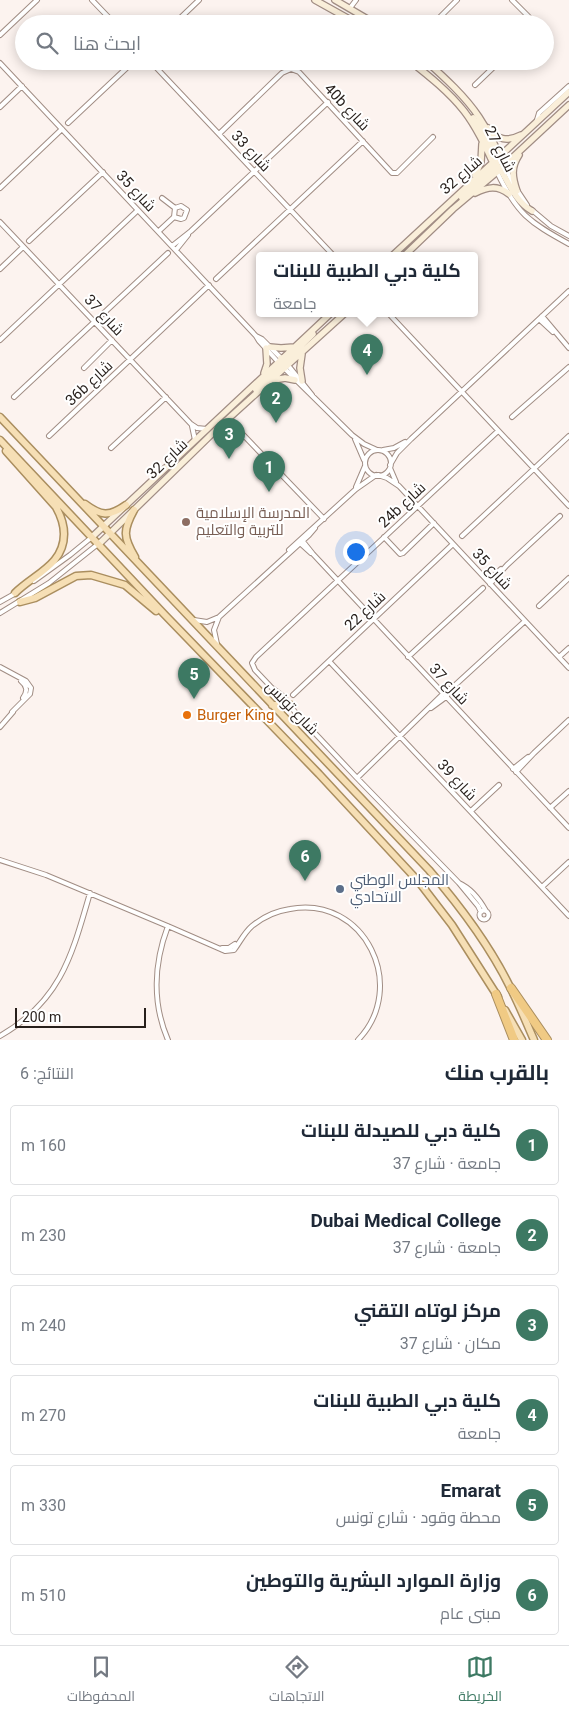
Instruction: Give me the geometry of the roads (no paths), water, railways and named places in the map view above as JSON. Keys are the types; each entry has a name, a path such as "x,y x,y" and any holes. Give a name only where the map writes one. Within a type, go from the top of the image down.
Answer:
{"highway":[{"path":"511,988 548,1040"},
{"path":"496,994 514,1040"}],"main road":[{"name":"شارع تونس","path":"0,417 448,892 482,938 511,988 534,1040"},
{"name":"شارع تونس","path":"0,441 319,774 419,882 452,925 496,994 522,1040"},
{"path":"0,441 12,459 56,507 64,529 63,546 56,560 16,593"},
{"path":"74,496 100,513 114,512 126,505"},
{"path":"134,510 126,524 126,539 140,566"},
{"path":"20,602 35,598 76,576 91,575 126,585 154,610 165,615"},
{"path":"272,704 287,705"}],"street":[{"path":"21,15 37,0"},
{"path":"92,0 106,15"},
{"path":"183,15 198,0"},
{"path":"315,0 342,15"},
{"path":"335,0 361,15"},
{"path":"350,8 356,0"},
{"path":"442,15 457,0"},
{"path":"512,0 527,15"},
{"path":"0,35 15,21"},
{"name":"شارع 35","path":"0,63 352,436 360,448 365,463"},
{"path":"68,122 124,70"},
{"name":"شارع 33","path":"159,70 330,252"},
{"name":"40b شارع","path":"219,134 288,70"},
{"name":"40b شارع","path":"296,70 300,72 391,172 395,174 433,137"},
{"name":"شارع 27","path":"421,70 444,90 464,112 482,142 532,211 551,226 569,236"},
{"name":"شارع 27","path":"435,70 463,97 480,118 509,194 521,211 545,231 569,244"},
{"path":"475,85 491,70"},
{"path":"0,107 22,86"},
{"path":"453,209 465,194 530,134 536,124 539,113 569,86"},
{"name":"شارع 32","path":"408,252 466,198 528,132 569,92"},
{"path":"174,248 328,102"},
{"name":"شارع 32","path":"396,252 467,185 523,148 569,105"},
{"path":"464,112 478,125 516,196 523,205 532,211"},
{"path":"480,118 494,134 502,139 511,140 528,132"},
{"path":"0,188 62,129"},
{"path":"216,279 363,141"},
{"path":"467,185 479,168 482,156 482,142"},
{"path":"517,191 512,176 513,168 523,148"},
{"path":"29,241 103,172"},
{"path":"466,198 491,187 499,188 509,194"},
{"path":"162,198 175,208"},
{"path":"174,217 184,218 187,210 181,206 175,208"},
{"path":"159,231 174,217 175,208"},
{"path":"0,340 138,210"},
{"name":"شارع 37","path":"0,222 191,424 196,440"},
{"path":"0,269 23,247"},
{"path":"14,397 168,253"},
{"name":"36b شارع","path":"50,436 209,285"},
{"path":"190,619 207,622 219,616 352,493 377,475 385,473 397,453 411,438 569,291"},
{"name":"شارع 32","path":"0,613 63,573 98,544 228,419 272,380 294,347 327,317"},
{"name":"شارع 32","path":"0,602 57,565 92,537 263,376 302,353 341,317"},
{"path":"392,317 569,506"},
{"path":"540,318 569,348"},
{"path":"242,406 246,399 311,336 316,327"},
{"path":"84,368 112,340"},
{"path":"263,376 267,364 268,348 294,347"},
{"path":"272,380 285,378 299,381 302,353"},
{"path":"560,374 569,363"},
{"path":"512,417 569,367"},
{"path":"111,448 166,397"},
{"path":"228,419 324,520"},
{"path":"191,424 197,428 208,429"},
{"name":"24b شارع","path":"284,697 272,688 254,669 252,663 255,658 498,430"},
{"name":"شارع 35","path":"352,436 364,444 379,450"},
{"path":"462,536 569,436"},
{"path":"352,493 362,477 370,452 394,448 411,438"},
{"path":"379,450 390,457 390,466"},
{"path":"365,463 369,472 377,475"},
{"name":"شارع 35","path":"390,466 394,479 399,486 569,668"},
{"name":"شارع 35","path":"377,475 387,478 399,486"},
{"path":"489,582 560,516"},
{"path":"384,538 400,554 434,523"},
{"name":"شارع 37","path":"300,541 569,828"},
{"name":"شارع 22","path":"293,694 453,544"},
{"path":"538,606 569,578"},
{"path":"408,657 482,588"},
{"path":"218,648 214,630 219,616"},
{"path":"357,778 524,620"},
{"path":"559,657 569,648"},
{"name":"شارع 39","path":"329,661 569,916"},
{"path":"0,667 17,677 25,685 26,692 0,727"},
{"path":"284,697 287,705"},
{"path":"284,697 287,705 459,882 483,911"},
{"path":"515,771 569,720"},
{"path":"471,811 499,785"},
{"path":"550,808 569,791"},
{"path":"0,860 32,869 92,893 225,952 230,952 235,948 246,931 263,918 277,912 309,907 325,910 340,917 355,927 367,941 376,958 380,985 376,1011 368,1028 358,1040"},
{"path":"542,887 569,862"},
{"path":"0,1036 29,1016 53,989 67,965 92,893"},
{"path":"168,1040 160,1015 157,972 163,942 169,926"}],"place":[{"name":"كلية دبي الطبية للبنات","path":"367,375"},
{"name":"Dubai Medical College","path":"276,423"},
{"name":"مركز لوتاه التقني","path":"229,459"},
{"name":"كلية دبي للصيدلة للبنات","path":"269,492"},
{"name":"المدرسة الإسلامية للتربية والتعليم","path":"186,522"},
{"name":"Emarat","path":"194,699"},
{"name":"Burger King","path":"187,715"},
{"name":"وزارة الموارد البشرية والتوطين","path":"305,881"},
{"name":"المجلس الوطني الاتحادي","path":"340,889"}]}
